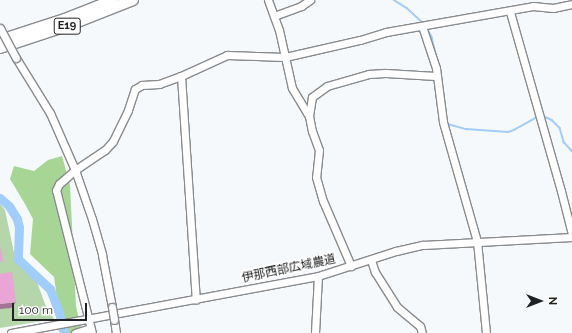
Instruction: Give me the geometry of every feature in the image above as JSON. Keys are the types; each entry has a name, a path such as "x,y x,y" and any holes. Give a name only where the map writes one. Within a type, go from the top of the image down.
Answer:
{"highway":[{"name":"E19","path":"0,40 65,19 113,0"},
{"name":"E19","path":"0,48 67,26 133,0"}],"street":[{"path":"268,0 279,30 292,88 309,116 312,131 319,150 316,177 323,200 351,266"},
{"path":"274,16 301,6 310,0"},
{"path":"75,333 91,330 56,190 59,184 75,170 105,150 113,140 128,110 135,89 142,85 159,84 181,76 227,55 285,56 360,40 386,32 510,12 533,6 553,8 572,4"},
{"path":"510,12 562,191 572,235"},
{"path":"422,26 436,68 443,122 477,242 486,333"},
{"path":"0,27 16,58 50,113 75,170 94,226 112,307 116,333"},
{"path":"309,116 312,97 327,86 369,74 385,73 436,76"},
{"path":"181,76 196,299"},
{"name":"伊那西部広域農道","path":"11,333 318,276 396,251 423,245 572,235"},
{"path":"371,260 375,272 397,307 420,326 422,333"},
{"path":"315,333 318,276"}],"green space":[{"path":"62,156 70,185 76,306 82,333 62,333 54,277 30,254 33,219 10,179 14,166 34,171 48,160"},
{"path":"0,204 5,210 16,262 37,282 45,304 54,319 0,328"}],"building":[{"path":"0,245 3,261 0,262"},
{"path":"12,272 16,302 0,304 0,274"}],"waterway":[{"path":"394,0 407,8 422,22"},
{"path":"427,28 432,37 438,64"},
{"path":"543,116 552,120 560,128 564,142 572,151"},
{"path":"446,120 448,124 466,129 508,132 537,117"},
{"path":"0,198 9,206 17,219 19,227 18,259 50,289 59,312 64,333"}]}
